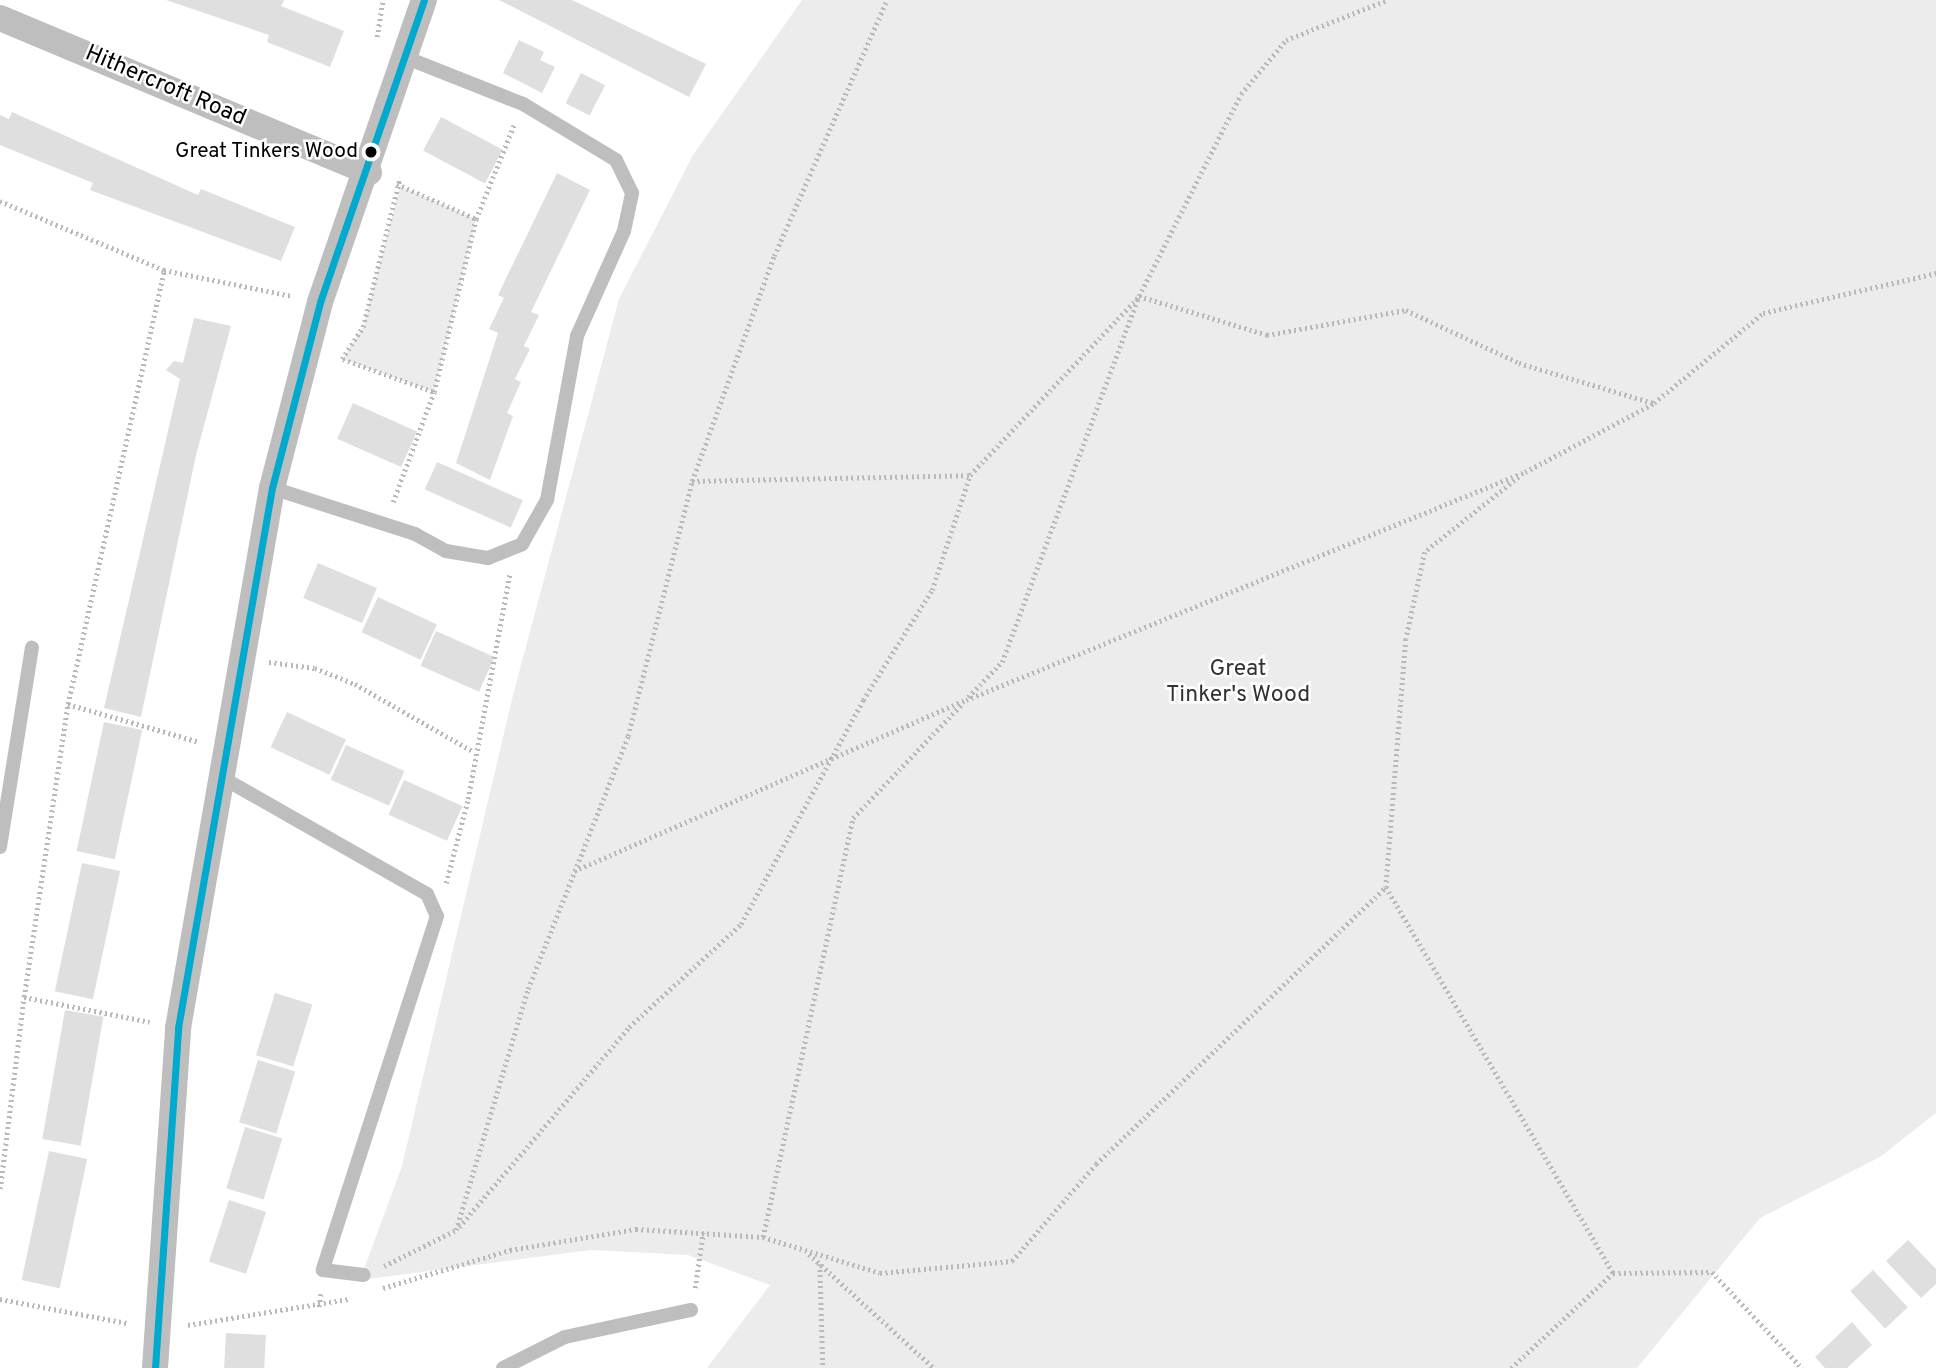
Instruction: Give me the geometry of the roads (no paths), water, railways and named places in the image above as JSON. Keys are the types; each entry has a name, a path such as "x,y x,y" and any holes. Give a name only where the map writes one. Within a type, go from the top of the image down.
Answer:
{"street":[{"path":"155,1368 178,1028 224,749 272,488 320,302 369,172 424,0"},
{"name":"Hithercroft Road","path":"0,18 369,172"}],"lane":[{"path":"272,488 385,524 469,557 513,551 536,526 547,500 579,326 624,231 632,193 616,160 523,104 404,57"},
{"path":"0,847 32,648"},
{"path":"221,777 427,894 437,916 323,1270 364,1275"},
{"path":"503,1368 565,1337 691,1310"}],"place":[{"name":"Great Tinkers Wood","path":"371,152"}],"park label":[{"name":"Great Tinker's Wood","path":"1238,683"}]}
